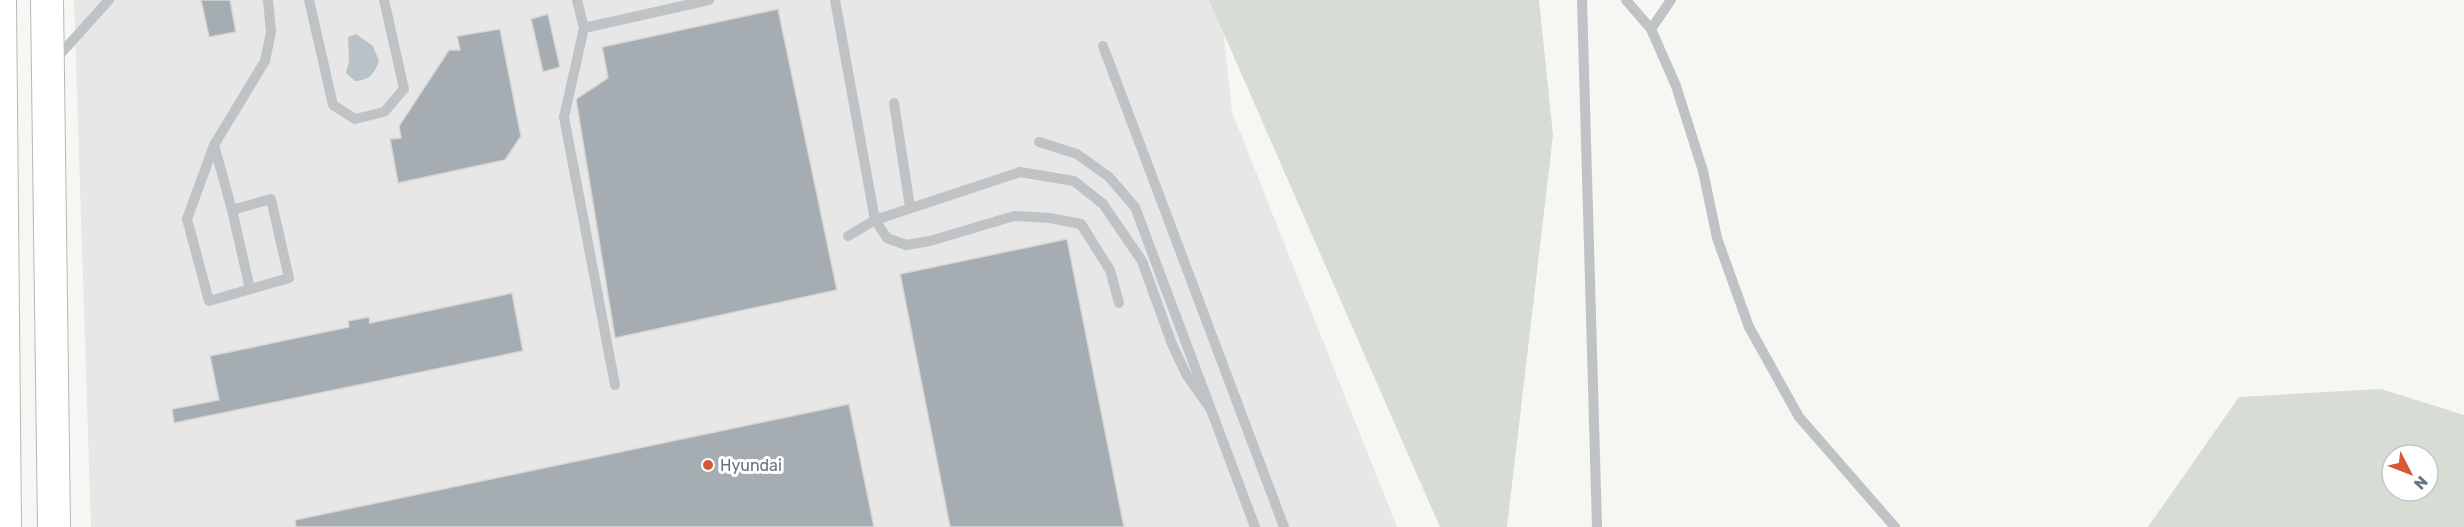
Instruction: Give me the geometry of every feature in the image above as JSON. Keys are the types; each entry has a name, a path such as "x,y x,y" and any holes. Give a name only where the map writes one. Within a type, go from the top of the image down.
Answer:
{"main road":[{"path":"47,0 54,527"},
{"path":"0,2 5,527"}],"lane":[{"path":"48,68 109,0"},
{"path":"232,210 271,199 289,278 209,301 187,219 214,145 264,61 272,32 268,0"},
{"path":"309,0 333,105 355,119 384,112 404,89 384,0"},
{"path":"577,0 584,28 564,117 615,385"},
{"path":"584,28 709,0"},
{"path":"835,0 875,220 887,238 906,245 930,241 1014,216 1050,218 1081,224 1110,270 1119,303"},
{"path":"1582,0 1597,527"},
{"path":"1626,0 1651,29 1676,86 1702,171 1717,238 1749,327 1799,417 1894,527"},
{"path":"1651,29 1671,0"},
{"path":"1103,46 1284,527"},
{"path":"894,103 910,207"},
{"path":"1039,142 1077,154 1109,177 1135,207 1255,527"},
{"path":"214,145 250,289"},
{"path":"848,236 875,220 1020,172 1074,181 1104,204 1142,261 1172,344 1186,374 1210,408"}],"shaded area":[{"path":"74,0 1220,0 1232,112 1397,527 91,527"},
{"path":"1209,0 1539,0 1553,135 1507,527 1440,527"},
{"path":"356,34 373,46 379,61 371,76 355,81 346,73 349,61 348,37"},
{"path":"2381,389 2464,415 2464,527 2148,527 2239,397"}],"building":[{"path":"201,0 230,0 236,32 209,37"},
{"path":"778,9 837,290 615,338 576,99 608,78 602,47"},
{"path":"548,14 560,67 543,72 531,19"},
{"path":"500,29 521,136 505,160 398,183 390,139 401,138 399,126 449,50 460,50 457,36"},
{"path":"1067,239 1124,527 950,527 900,274"},
{"path":"512,293 523,351 174,423 172,409 219,400 210,356 349,327 348,321 369,317 370,323"},
{"name":"Hyundai","path":"849,404 874,527 296,527 295,520"}],"place":[{"name":"Hyundai","path":"708,465"}]}
